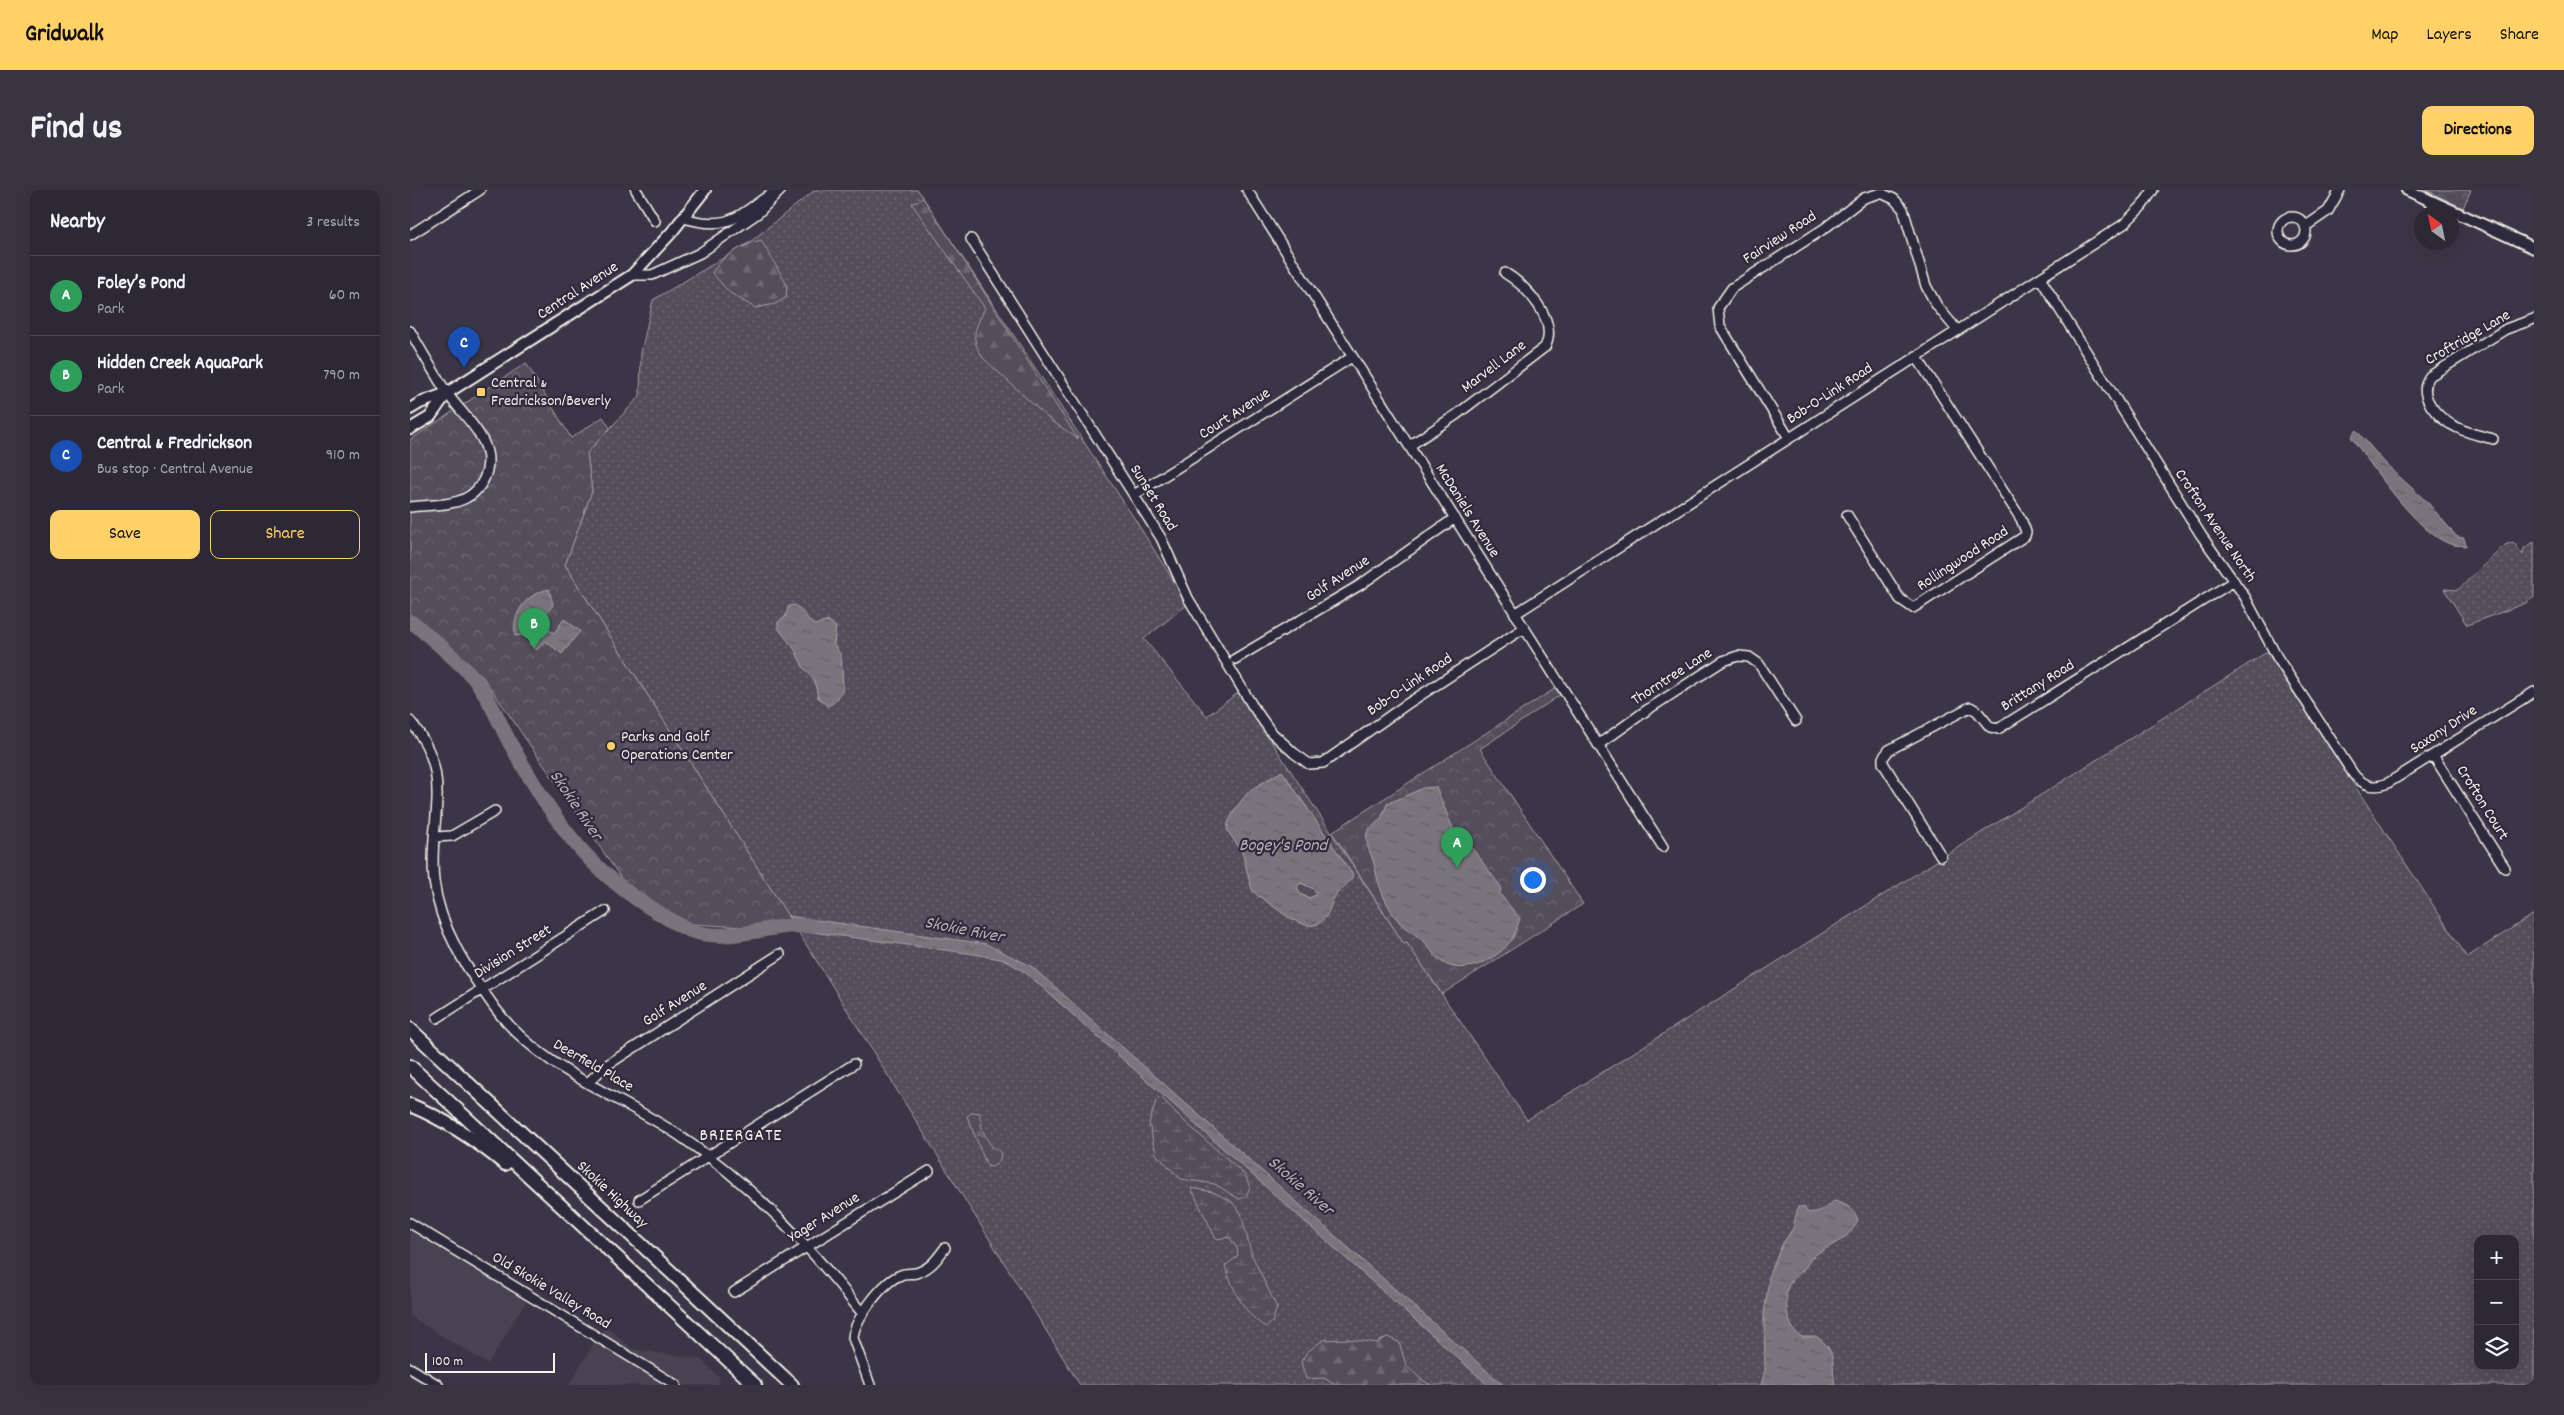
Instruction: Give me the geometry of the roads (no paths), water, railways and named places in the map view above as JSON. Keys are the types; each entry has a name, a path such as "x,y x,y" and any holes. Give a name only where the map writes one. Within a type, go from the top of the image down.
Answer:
{"highway":[{"name":"Skokie Highway","path":"410,1028 792,1385"},
{"path":"410,1066 755,1385"},
{"path":"410,1104 431,1113 481,1145 586,1229"}],"main road":[{"name":"Central Avenue","path":"447,393 632,274 684,218 705,190"},
{"path":"2406,190 2534,248"},
{"path":"410,409 420,403 447,393"},
{"path":"410,429 430,417 447,393"}],"street":[{"path":"410,235 480,190"},
{"path":"636,190 656,221"},
{"path":"684,218 713,225 725,224 776,190"},
{"path":"632,274 652,275 700,253 758,213 781,190"},
{"name":"McDaniels Avenue","path":"1247,190 1663,847"},
{"name":"Bob-O-Link Road","path":"1515,614 2124,224 2142,206 2153,190"},
{"path":"2306,226 2328,211 2340,190"},
{"name":"Fairview Road","path":"1789,438 1720,326 1718,308 1732,288 1824,228 1864,198 1873,194 1887,195 1904,209 1930,294 1957,330"},
{"name":"Sunset Road","path":"971,239 1161,538 1188,598 1252,705 1281,742 1313,765"},
{"name":"Marvell Lane","path":"1409,446 1456,415 1545,347 1550,334 1547,321 1528,290 1505,272"},
{"name":"Crofton Avenue North","path":"2040,278 2197,527 2246,597 2277,657 2354,775 2361,783 2369,786"},
{"name":"Croftridge Lane","path":"2493,439 2451,425 2426,399 2424,385 2430,376 2506,329 2534,319"},
{"path":"410,331 447,393 481,436 489,460 488,471 482,484 468,497 460,501 410,507"},
{"name":"Rollingwood Road","path":"1847,515 1900,600 1913,608 2024,536 2026,532 2021,519 1916,356"},
{"name":"Court Avenue","path":"1134,495 1352,357"},
{"name":"Golf Avenue","path":"1235,659 1360,585 1455,518"},
{"name":"Brittany Road","path":"1941,856 1883,763 1883,758 1889,750 1970,707 1977,711 1990,727 1998,729 2234,581"},
{"name":"Bob-O-Link Road","path":"1313,765 1323,763 1407,704 1524,628"},
{"name":"Thorntree Lane","path":"1598,745 1647,710 1723,661 1738,656 1749,657 1759,664 1796,722"},
{"name":"Saxony Drive","path":"2369,786 2380,787 2388,783 2534,692"},
{"name":"Deerfield Place","path":"410,721 428,750 435,772 438,797 434,880 442,918 450,937 499,1013 521,1037 559,1067 649,1116 706,1156 749,1190 807,1246 862,1313"},
{"name":"Crofton Court","path":"2433,755 2504,868"},
{"path":"436,837 452,836 495,810"},
{"name":"Division Street","path":"437,1018 605,911"},
{"name":"Golf Avenue","path":"589,1082 604,1067 780,954"},
{"path":"639,1200 854,1064"},
{"name":"Yager Avenue","path":"734,1292 929,1171"},
{"name":"Old Skokie Valley Road","path":"410,1223 676,1385"},
{"path":"870,1385 853,1338 853,1331 862,1313 888,1284 900,1275 917,1273 934,1264 945,1248"},
{"path":"410,1368 438,1385"}],"water":[{"path":"2356,430 2386,464 2429,504 2457,537 2464,538 2466,546 2452,545 2437,537 2410,513 2351,437"},
{"path":"549,589 553,605 545,615 548,629 554,633 564,619 580,631 562,654 545,641 537,650 529,644 534,634 515,636 516,619 522,605 534,595"},
{"path":"794,605 814,625 829,621 836,627 834,645 841,655 843,688 838,698 827,706 818,697 814,680 803,667 795,650 778,628 778,622 785,617 789,606"},
{"name":"Bogey's Pond","path":"1282,771 1353,875 1350,881 1334,898 1326,917 1317,924 1300,923 1290,918 1252,890 1242,852 1227,830 1228,823 1235,809 1250,790","holes":["1301,883 1314,889 1316,895 1309,898 1300,894 1297,887"]},
{"path":"1436,787 1454,831 1475,852 1501,887 1500,894 1520,919 1510,942 1502,950 1483,962 1461,968 1442,962 1424,941 1400,923 1384,897 1368,847 1367,831 1381,819 1387,804 1423,788"},
{"path":"788,916 986,944 1031,966 1503,1385 1488,1385 1026,973 1005,960 974,954 797,930"},
{"path":"1834,1201 1849,1207 1858,1220 1850,1233 1812,1258 1790,1284 1786,1297 1789,1319 1796,1332 1802,1337 1817,1337 1828,1347 1832,1358 1835,1385 1761,1385 1765,1371 1764,1314 1770,1272 1782,1245 1793,1228 1798,1207 1804,1207 1808,1213 1812,1213 1822,1210"}],"waterway":[{"name":"Skokie River","path":"410,622 448,652 477,682 487,697 526,771 557,819 591,860 633,896 684,927 707,934 737,934 782,927 812,926"}],"place":[{"name":"Central & Fredrickson","path":"464,368"},
{"name":"Central & Fredrickson/Beverly","path":"481,392"},
{"name":"Hidden Creek AquaPark","path":"534,649"},
{"name":"Parks and Golf Operations Center","path":"611,746"},
{"name":"Foley’s Pond","path":"1457,868"}],"district":[{"name":"BRIERGATE","path":"741,1136"}]}
